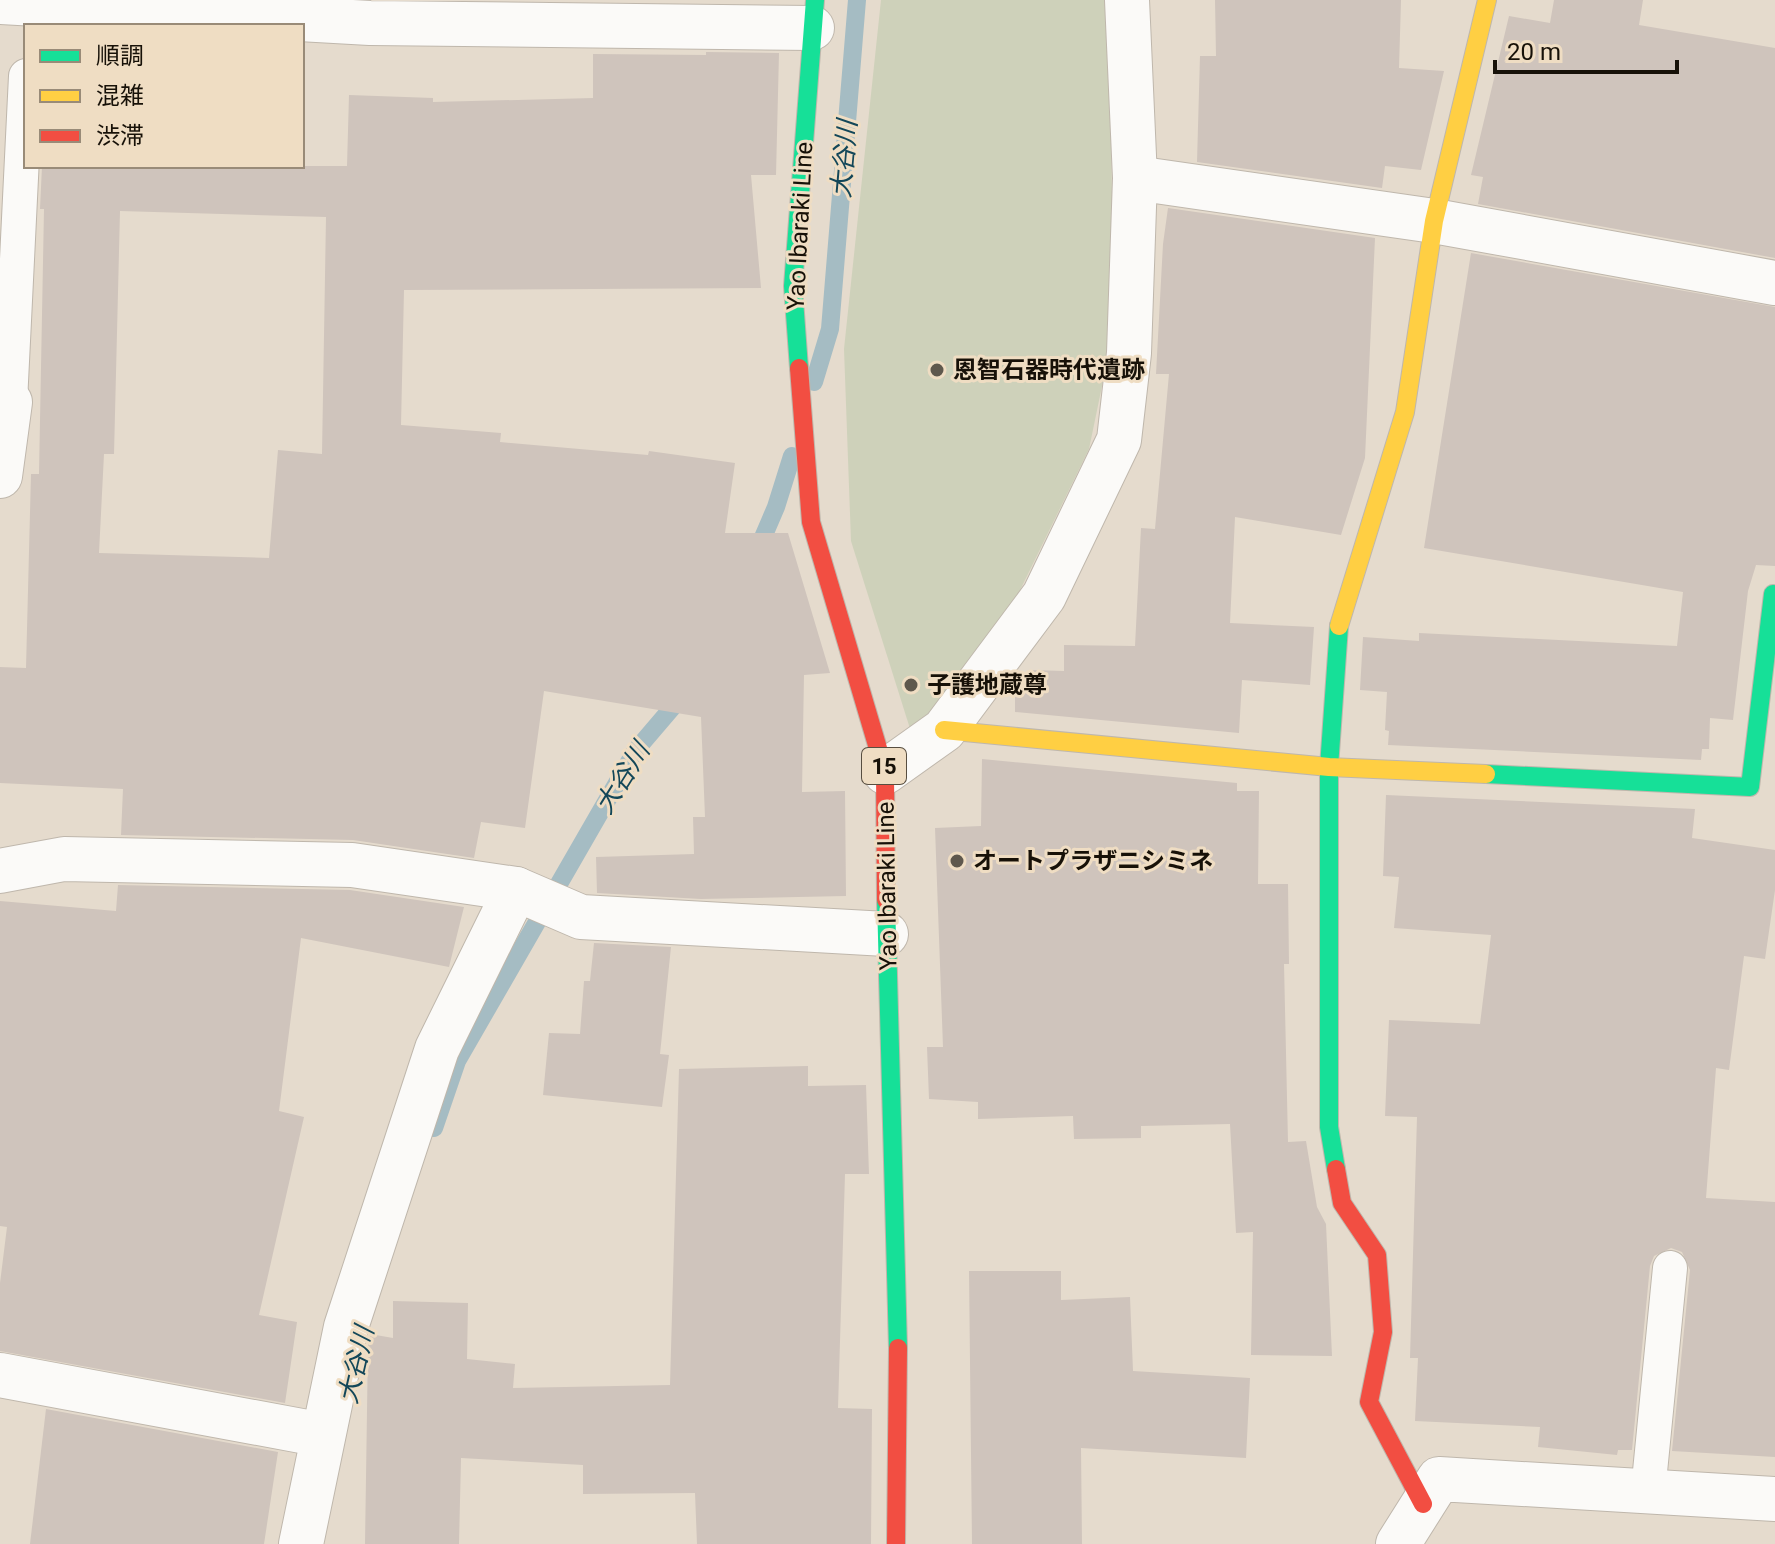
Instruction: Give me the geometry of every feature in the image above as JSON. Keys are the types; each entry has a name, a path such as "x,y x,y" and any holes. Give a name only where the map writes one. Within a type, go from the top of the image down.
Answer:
{"street":[{"path":"885,772 944,730 1044,596 1119,440 1129,353 1135,178 1127,0"},
{"path":"1423,1504 1369,1402 1383,1332 1377,1255 1342,1203 1329,1127 1329,767 1339,627 1405,412 1434,221 1487,0"},
{"path":"19,10 370,23 814,14"},
{"name":"Yao Ibaraki Line","path":"814,14 793,286 811,522 885,772 886,934 898,1292 896,1544"},
{"path":"1135,178 1434,221 1775,283"},
{"path":"0,476 10,402"},
{"path":"944,730 1329,767 1763,789 1773,594"},
{"path":"0,871 64,859 352,865 516,889 581,917 886,934"},
{"path":"301,1544 346,1327 437,1049 516,889"},
{"path":"0,1375 323,1435"},
{"path":"1398,1544 1439,1479 1775,1499"}],"lane":[{"path":"10,402 24,117"},
{"path":"1648,1492 1670,1268"}],"green space":[{"path":"881,0 1109,0 1114,328 1089,449 1005,621 912,735 851,541 844,349"}],"building":[{"path":"1215,0 1401,0 1399,68 1444,71 1421,170 1385,166 1382,188 1197,162 1200,56 1216,56"},
{"path":"1554,0 1643,0 1639,25 1775,48 1775,258 1478,204 1483,177 1471,175 1509,16 1550,23"},
{"path":"779,53 776,175 751,175 761,288 404,290 401,425 501,433 500,442 648,455 649,451 735,463 725,533 788,533 830,673 804,675 802,792 845,791 846,896 701,899 597,893 596,857 694,854 693,817 705,817 701,717 544,691 525,828 481,822 474,858 353,840 121,835 123,789 0,783 0,667 26,668 31,474 39,474 44,209 40,209 42,168 347,166 349,95 433,98 433,102 593,98 593,54","holes":["120,211 326,217 322,454 278,450 269,558 99,553 104,454 114,454"]},
{"path":"1168,208 1375,238 1365,458 1341,535 1235,517 1230,623 1314,627 1310,685 1242,680 1239,733 1015,712 1015,682 1031,670 1064,671 1064,645 1135,646 1141,528 1155,529 1169,374 1156,374"},
{"path":"1471,253 1775,307 1775,566 1756,565 1748,591 1733,720 1710,718 1709,749 1702,749 1701,760 1388,745 1389,731 1385,730 1387,692 1360,690 1363,637 1419,641 1419,633 1677,646 1683,592 1424,548"},
{"path":"982,759 1237,783 1237,791 1259,791 1258,884 1288,884 1289,964 1284,964 1288,1142 1306,1141 1317,1207 1326,1224 1332,1356 1251,1355 1253,1232 1236,1233 1230,1124 1141,1126 1141,1138 1074,1139 1073,1116 978,1119 978,1102 929,1099 927,1047 943,1047 935,828 981,826"},
{"path":"1386,795 1695,809 1692,838 1775,850 1775,890 1765,959 1744,956 1729,1070 1716,1068 1706,1198 1775,1202 1775,1457 1672,1451 1690,1270 1682,1252 1671,1248 1654,1256 1650,1266 1632,1450 1618,1450 1617,1455 1538,1447 1540,1427 1415,1421 1418,1358 1410,1358 1417,1117 1385,1116 1389,1020 1480,1024 1491,935 1394,928 1399,877 1383,876"},
{"path":"118,885 350,890 464,907 449,967 301,938 279,1111 304,1117 259,1315 297,1322 285,1403 0,1351 0,1283 7,1227 0,1226 0,901 116,911"},
{"path":"594,943 671,947 660,1054 669,1055 662,1107 543,1095 549,1033 580,1034 584,981 590,981"},
{"path":"808,1066 808,1086 866,1085 869,1174 845,1174 838,1408 872,1409 871,1544 697,1544 695,1493 583,1494 583,1465 461,1458 459,1544 365,1544 368,1345 370,1334 393,1338 393,1301 468,1303 467,1359 515,1364 513,1388 670,1385 679,1069"},
{"path":"969,1271 1061,1271 1061,1300 1130,1297 1133,1371 1250,1378 1246,1458 1081,1448 1082,1544 972,1544"},
{"path":"46,1409 278,1452 264,1544 30,1544"}],"waterway":[{"name":"大谷川","path":"814,382 830,329 857,0"},
{"name":"大谷川","path":"755,556 776,507 792,456"},
{"name":"大谷川","path":"434,1128 457,1061 636,750 683,695"}],"traffic: fast":[{"path":"799,368 793,286 815,0"},
{"path":"1486,774 1750,787 1773,594"},
{"path":"1336,1169 1329,1127 1329,767 1339,626"},
{"path":"886,900 898,1348"}],"traffic: slow":[{"path":"1339,626 1405,412 1434,221 1487,0"},
{"path":"944,730 1329,767 1486,774"}],"traffic: jam":[{"path":"799,368 811,522 885,772 886,900"},
{"path":"1336,1169 1342,1203 1377,1255 1383,1332 1369,1402 1423,1504"},
{"path":"896,1544 898,1348"}],"place":[{"name":"恩智石器時代遺跡","path":"937,370"},
{"name":"子護地蔵尊","path":"911,685"},
{"name":"オートプラザニシミネ","path":"957,861"}]}
